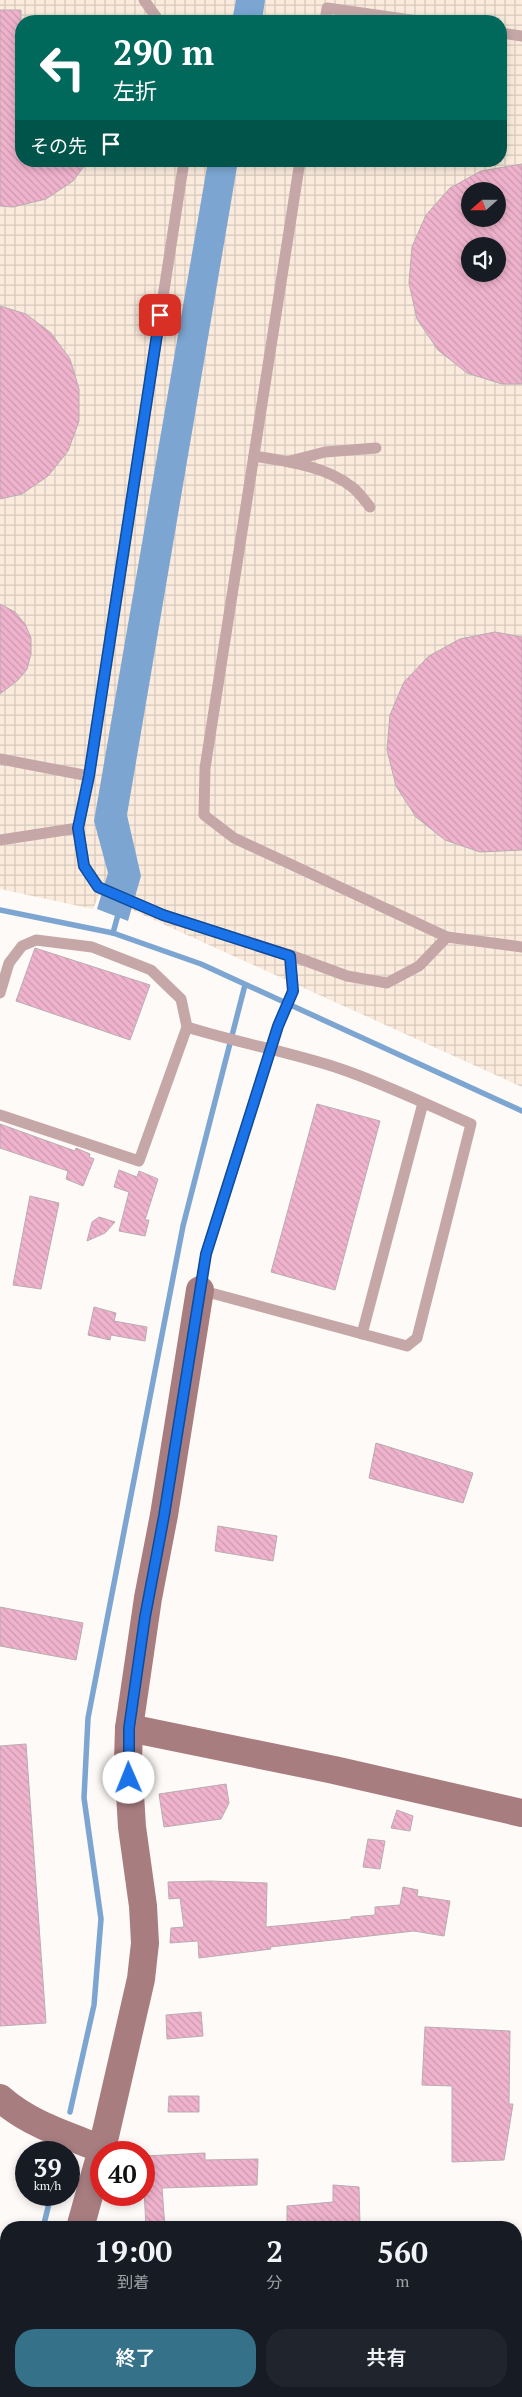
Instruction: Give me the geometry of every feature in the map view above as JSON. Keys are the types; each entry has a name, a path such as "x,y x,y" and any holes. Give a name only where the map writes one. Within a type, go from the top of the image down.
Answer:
{"street":[{"path":"104,2141 141,1979 145,1943 143,1906 132,1827 128,1761 129,1728 148,1598 164,1516 200,1290"},
{"path":"129,1728 334,1770 522,1813"},
{"path":"0,2098 36,2122 90,2144"},
{"path":"82,2221 90,2192"}],"lane":[{"path":"144,0 155,15"},
{"path":"325,15 327,8 376,15"},
{"path":"507,34 522,36"},
{"path":"183,167 89,776 78,828 84,866 98,887 163,915 346,976 388,983 419,966 447,937"},
{"path":"299,167 205,768 204,815 234,838 447,937 522,947"},
{"path":"290,461 325,452 376,448"},
{"path":"254,456 290,461 331,475 352,487 370,507"},
{"path":"0,759 89,776"},
{"path":"0,840 78,828"},
{"path":"0,993 9,963 22,946 36,940 92,947 151,970 180,999 187,1027 139,1161 0,1115"},
{"path":"187,1027 223,1038 270,1050 341,1069 471,1124 417,1338 407,1346 200,1290 206,1254 270,1050 293,991 290,956"},
{"path":"362,1334 423,1103"}],"shaded area":[{"path":"0,0 522,0 522,1087 99,895 93,909 0,889"}],"water":[{"path":"236,0 265,0 263,15 233,15"},
{"path":"207,167 237,167 127,815 141,876 128,921 97,909 108,873 94,821"}],"building":[{"path":"0,10 21,10 21,15 15,15 15,167 84,167 73,181 46,199 13,207 0,206"},
{"path":"522,164 522,384 502,384 467,373 438,350 417,319 409,283 412,247 426,215 450,188 481,171"},
{"path":"0,306 26,314 51,333 70,359 79,389 79,421 68,451 48,476 22,494 0,499"},
{"path":"0,604 15,612 25,624 31,638 31,654 27,669 18,680 0,694"},
{"path":"495,632 522,637 522,850 480,852 445,840 416,817 396,786 387,750 390,715 404,682 429,656 460,639"},
{"path":"35,948 150,985 130,1040 16,1001"},
{"path":"317,1104 380,1121 335,1290 271,1272"},
{"path":"0,1124 75,1151 76,1148 90,1154 89,1157 94,1159 83,1186 66,1179 68,1171 0,1148"},
{"path":"119,1170 137,1177 139,1171 158,1179 145,1220 149,1220 145,1236 119,1231 129,1192 114,1187"},
{"path":"30,1196 59,1203 41,1289 13,1285"},
{"path":"99,1217 115,1222 105,1233 87,1241 92,1222"},
{"path":"94,1307 116,1313 114,1321 147,1327 145,1341 111,1335 110,1340 88,1335"},
{"path":"376,1443 473,1473 463,1503 369,1478"},
{"path":"218,1526 277,1536 273,1561 215,1551"},
{"path":"0,1607 83,1623 76,1660 0,1646"},
{"path":"26,1744 46,2023 0,2026 0,1746"},
{"path":"226,1784 229,1803 221,1819 164,1827 159,1794"},
{"path":"397,1810 413,1816 410,1831 391,1828"},
{"path":"368,1839 385,1841 380,1869 363,1867"},
{"path":"168,1882 267,1883 266,1927 375,1915 375,1907 400,1905 403,1887 418,1890 417,1896 450,1901 444,1936 414,1931 270,1947 271,1949 199,1958 198,1941 170,1943 171,1928 184,1927 180,1898 169,1899"},
{"path":"201,2012 203,2036 167,2039 166,2015"},
{"path":"425,2027 510,2031 509,2104 513,2104 504,2160 452,2162 452,2086 422,2085"},
{"path":"169,2096 199,2096 199,2112 168,2112"},
{"path":"205,2153 205,2160 258,2159 257,2185 162,2188 164,2221 146,2221 145,2206 155,2206 155,2156"},
{"path":"333,2185 359,2187 360,2221 287,2221 287,2206 333,2202"}],"waterway":[{"path":"0,910 113,933 201,964 522,1111"},
{"path":"113,933 119,911"},
{"path":"70,2112 94,2005 101,1919 84,1798 88,1718 183,1226 245,985"},
{"path":"45,2221 48,2206"}],"route":[{"path":"129,1778 129,1728 145,1617 164,1516 206,1254 278,1026 293,991 290,956 163,915 98,887 84,866 78,828 89,776 160,315"}]}
